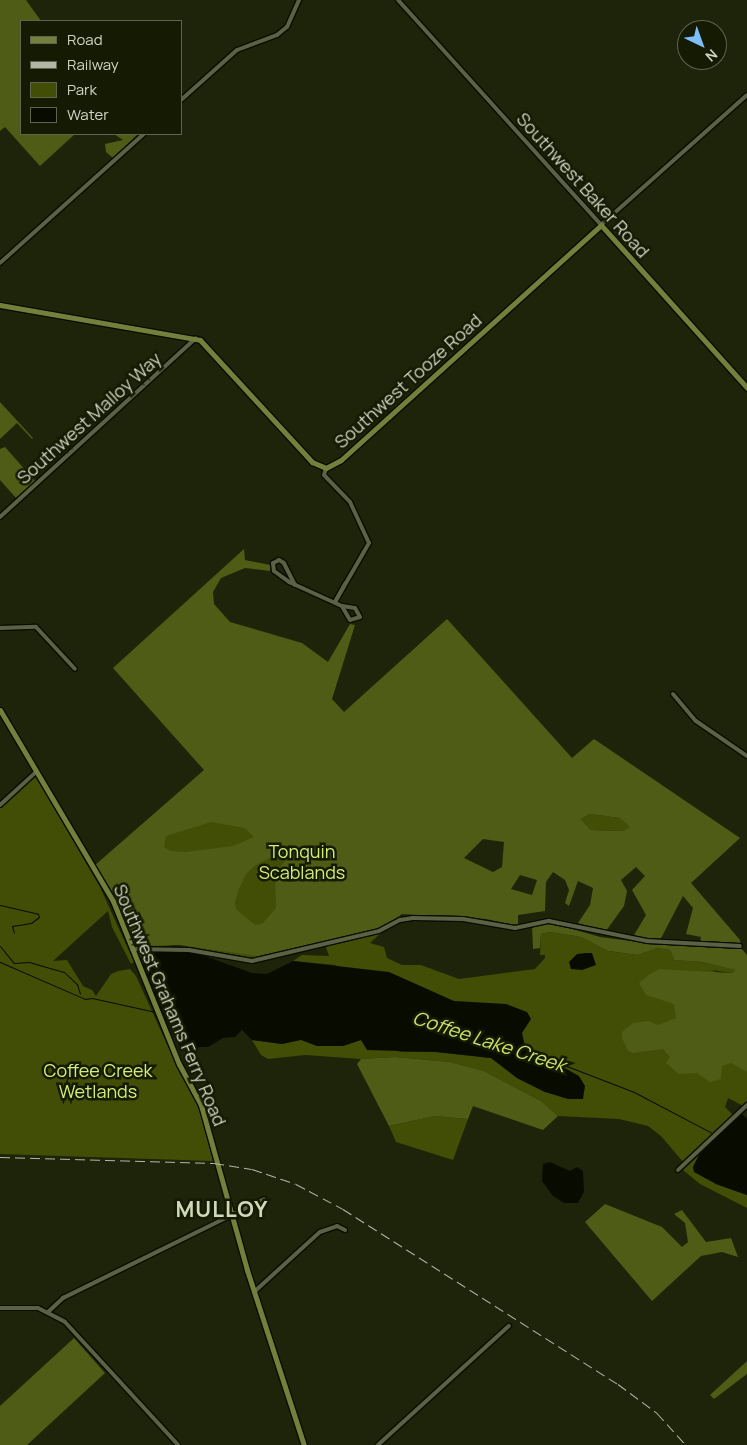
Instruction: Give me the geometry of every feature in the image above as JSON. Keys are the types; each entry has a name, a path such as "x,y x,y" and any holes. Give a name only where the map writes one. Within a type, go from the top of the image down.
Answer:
{"main road":[{"name":"Southwest Baker Road","path":"601,225 747,388"},
{"name":"Southwest Tooze Road","path":"196,338 207,345 312,462 326,468 341,460 601,225"},
{"path":"0,305 196,338"},
{"name":"Southwest Grahams Ferry Road","path":"0,710 108,892 182,1069 201,1105 254,1292 304,1445"}],"street":[{"path":"182,99 237,50 277,35 287,27 299,0"},
{"name":"Southwest Baker Road","path":"398,0 601,225"},
{"name":"Southwest Tooze Road","path":"601,225 747,95"},
{"path":"0,263 143,135"},
{"name":"Southwest Malloy Way","path":"0,517 196,338"},
{"path":"326,468 324,475 350,502 368,537 367,549 334,602"},
{"path":"295,585 284,563 278,560 273,563 275,573 295,585 342,606 355,608 360,617 350,620 342,606"},
{"path":"0,628 36,627 75,669"},
{"path":"673,694 696,721 747,756"},
{"path":"0,805 36,772"},
{"path":"132,949 190,950 252,961 379,931 400,920 413,918 463,919 515,928 549,921 647,942 740,946"},
{"path":"678,1170 747,1105"},
{"path":"48,1312 63,1298 264,1199"},
{"path":"254,1292 320,1232 337,1226 345,1230"},
{"path":"0,1308 27,1307 48,1312 72,1328 178,1445"},
{"path":"378,1445 509,1326"}],"green space":[{"path":"0,0 26,0 40,20 20,20 20,135 74,135 40,166 5,127 0,131"},
{"path":"116,135 137,135 113,158 106,152 105,144 123,140"},
{"path":"0,402 32,439 17,423 0,439"},
{"path":"5,447 35,481 16,498 0,480 0,449"},
{"name":"Tonquin Scablands","path":"244,549 245,560 270,565 270,571 245,568 221,578 213,592 214,604 230,622 302,643 328,662 350,624 355,625 332,699 344,712 447,619 572,758 594,739 740,838 691,883 740,940 740,947 747,955 747,1072 731,1063 722,1066 721,1079 710,1082 697,1073 679,1074 666,1063 670,1057 663,1049 633,1053 628,1051 622,1038 622,1032 633,1023 649,1021 658,1025 676,1018 674,1004 646,995 639,983 650,974 660,969 732,973 735,970 702,962 674,960 670,950 657,948 638,955 608,951 581,937 550,932 541,934 540,948 533,949 532,925 545,921 600,937 654,944 634,935 646,915 632,890 645,876 636,867 621,880 627,891 624,906 606,931 578,923 590,905 593,888 578,881 569,906 565,903 569,890 565,880 553,872 546,882 545,911 518,915 518,926 486,919 402,914 378,930 258,956 179,945 133,946 94,866 204,770 113,668","holes":["590,814 620,818 630,827 623,831 591,830 581,819","211,822 245,828 254,837 233,846 186,852 171,851 164,847 166,836","483,839 504,842 502,867 493,872 464,858","285,850 289,855 275,875 276,908 262,924 255,925 236,909 235,902 246,874 256,865","520,875 537,880 532,895 511,889","683,896 693,908 686,934 701,937 700,944 658,944"]},
{"name":"Tonquin Scablands","path":"204,770 433,885 370,943 384,947 387,958 402,965 421,965 459,979 535,969 545,958 545,955 540,955 541,934 550,932 581,937 608,951 638,955 657,948 670,950 674,960 702,962 735,970 732,973 711,970 747,984 747,1108 728,1098 725,1107 734,1116 684,1163 661,1136 648,1126 619,1119 558,1116 541,1101 484,1071 450,1062 395,1057 361,1059 305,1055 268,1059 261,1055 252,1040 282,1044 301,1039 317,1046 343,1046 361,1040 401,1052 436,1052 491,1058 517,1078 545,1092 561,1069 539,1056 335,965 293,961 302,955 329,956 324,942 256,963 180,944 152,948 138,958 118,910"},
{"name":"Coffee Creek Wetlands","path":"35,775 100,887 134,962 131,964 112,927 108,911 53,961 67,960 83,986 92,990 96,996 111,974 130,969 136,976 181,1075 197,1099 213,1161 0,1154 0,807"},
{"path":"590,814 620,818 631,827 623,831 591,830 581,819"},
{"path":"395,1057 450,1062 484,1071 541,1101 558,1116 543,1130 473,1106 468,1119 435,1116 389,1126 357,1064 361,1059"},
{"path":"435,1116 468,1119 453,1160 396,1142 389,1126"},
{"path":"699,1155 693,1167 716,1184 747,1195 747,1208 700,1184 683,1170"},
{"path":"605,1204 662,1227 682,1247 688,1242 685,1223 674,1214 682,1210 706,1242 731,1238 738,1257 722,1252 701,1256 652,1301 585,1222"},
{"path":"74,1338 105,1373 27,1445 0,1445 0,1406"},
{"path":"747,1361 747,1374 714,1399 710,1395"}],"water":[{"path":"163,951 191,951 252,973 267,974 293,961 389,972 454,1001 506,1004 527,1012 531,1019 522,1033 525,1046 579,1076 585,1086 583,1099 568,1099 545,1092 517,1078 491,1058 436,1052 367,1050 361,1040 343,1046 317,1046 301,1040 282,1044 252,1040 242,1030 235,1037 223,1038 208,1047 199,1047 197,1051 189,1054 179,1045 161,1012 142,963 149,955"},
{"path":"592,953 596,965 582,970 571,969 569,962 577,954"},
{"path":"741,1113 747,1119 747,1195 716,1184 694,1172 693,1167 699,1155"},
{"path":"550,1162 570,1171 577,1167 583,1171 584,1192 578,1203 564,1203 553,1196 542,1181 543,1164"}],"waterway":[{"path":"0,905 38,914 39,917 31,923 12,926 14,933"},
{"path":"0,946 14,963 29,962 64,972 77,984 80,994"},
{"name":"Coffee Lake Creek","path":"0,962 85,999 92,998 155,1012"},
{"name":"Coffee Lake Creek","path":"538,1055 634,1092 714,1134"}],"railway":[{"path":"0,1157 214,1163 252,1169 296,1184 343,1209 618,1384 657,1413 686,1445"}],"district":[{"name":"MULLOY","path":"222,1210"}]}
